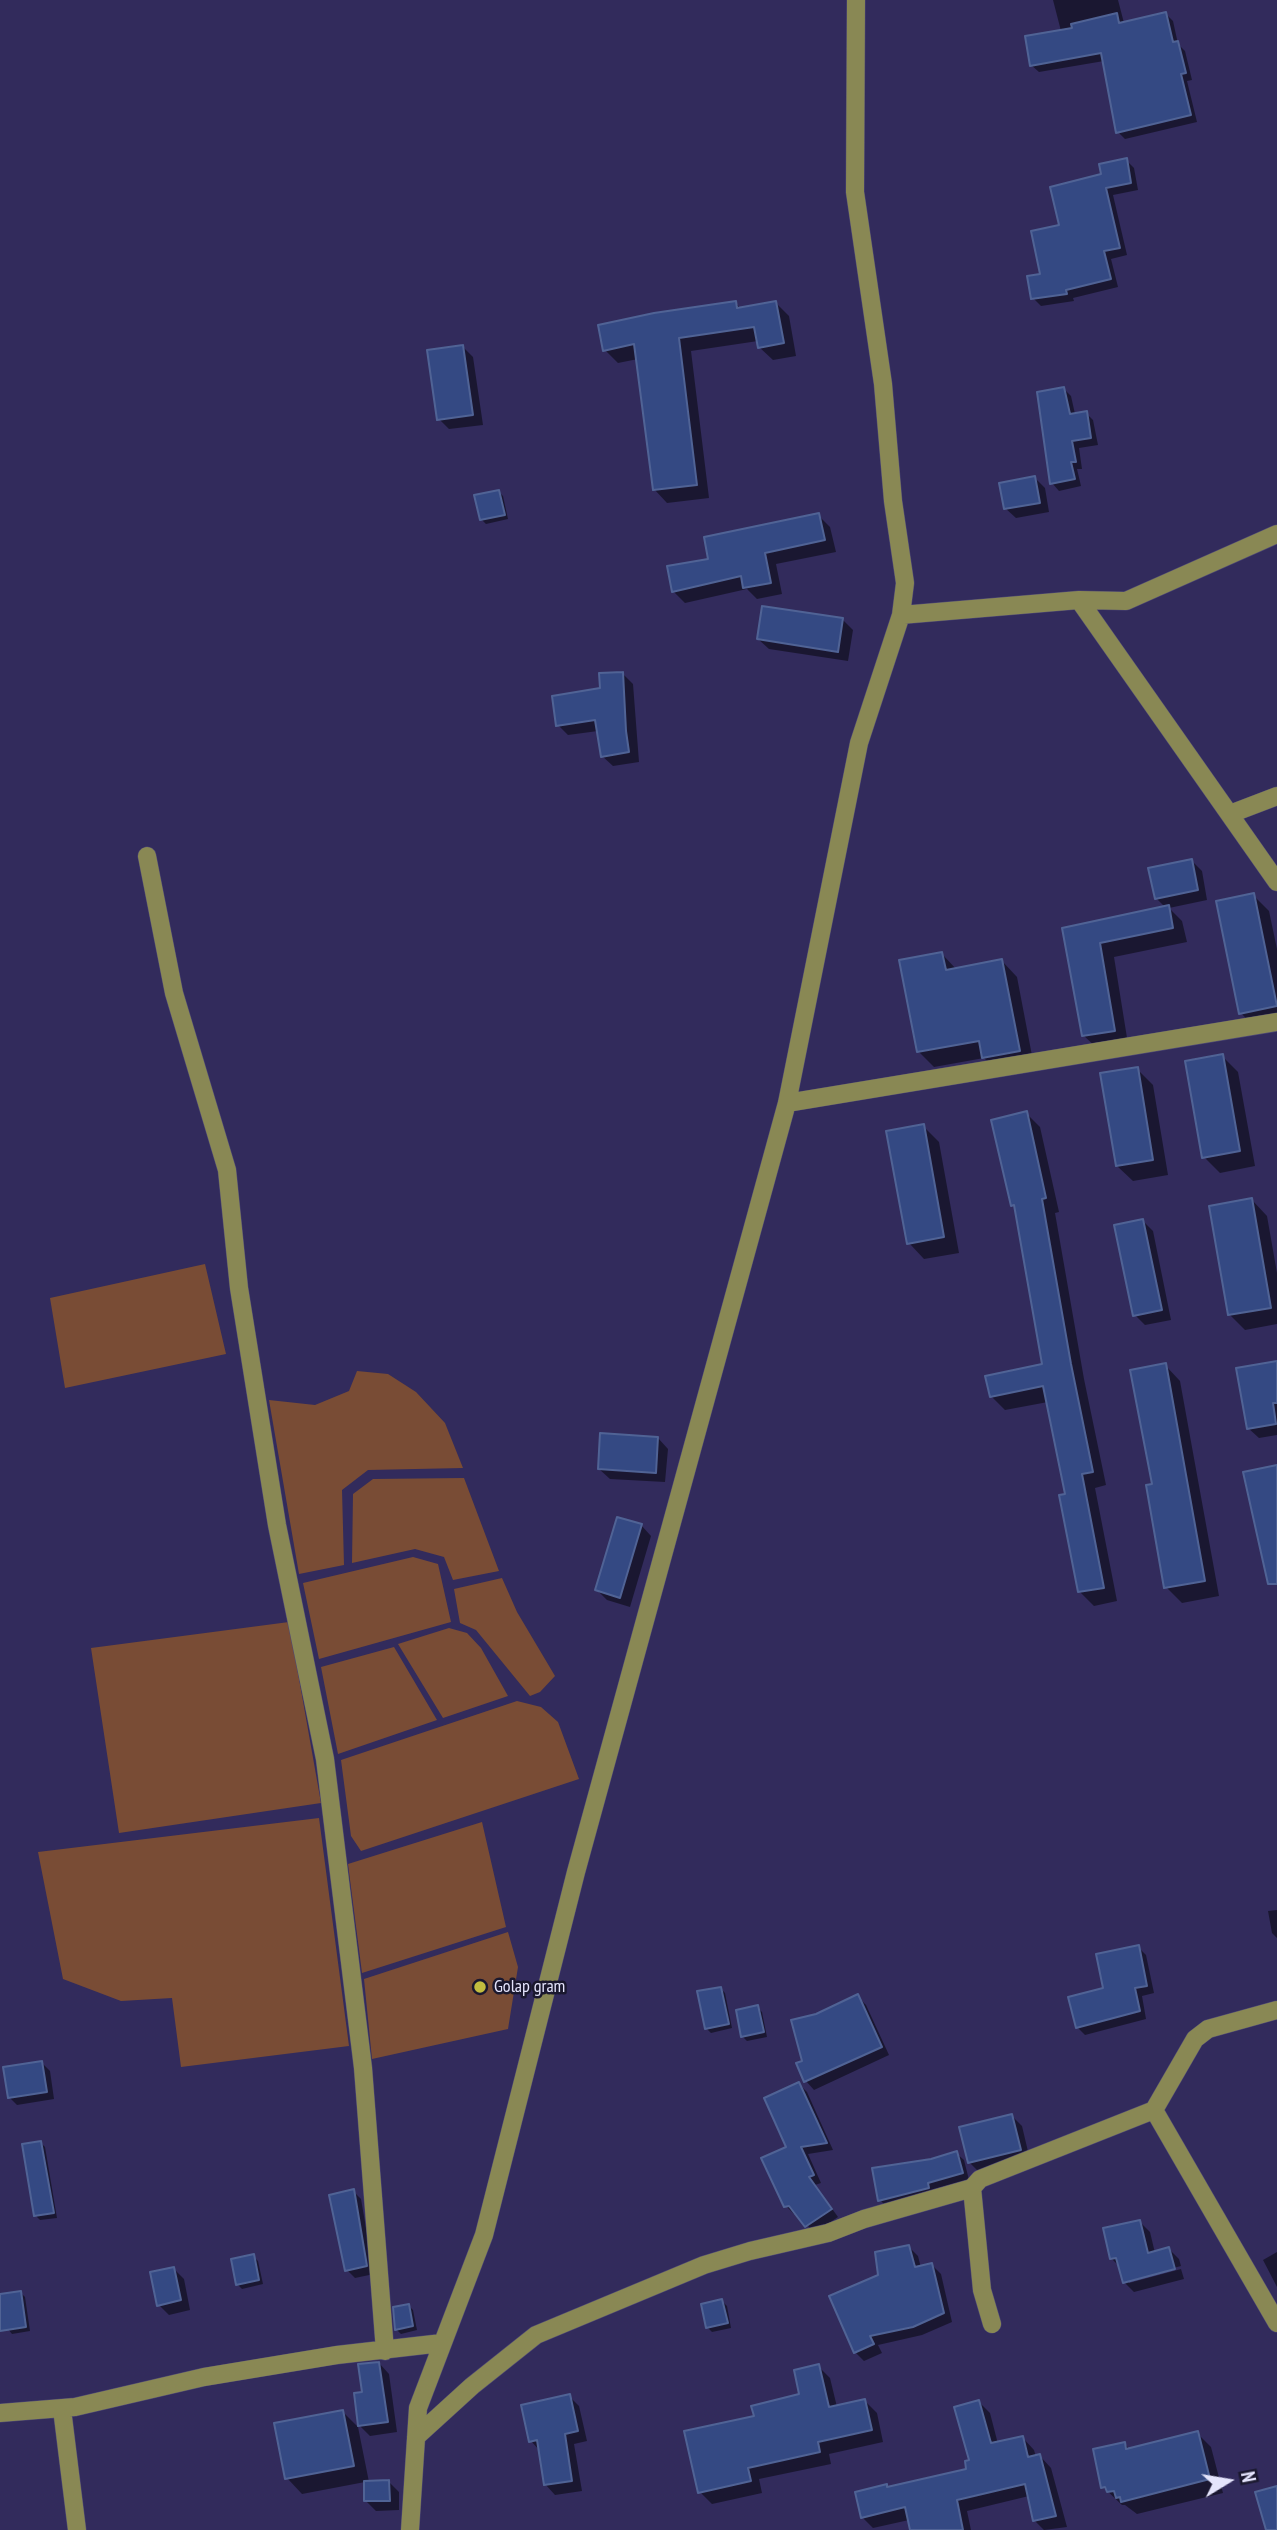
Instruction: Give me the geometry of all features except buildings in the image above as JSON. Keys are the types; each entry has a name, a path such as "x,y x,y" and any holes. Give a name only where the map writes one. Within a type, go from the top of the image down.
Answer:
{"street":[{"path":"410,2530 418,2407 484,2235 576,1872 787,1103 859,743 901,615 905,583 893,501 883,384 855,192 856,0"},
{"path":"901,615 1079,600 1126,601 1277,534"},
{"path":"1079,600 1277,882"},
{"path":"1230,814 1277,796"},
{"path":"147,856 174,993 227,1170 239,1288 277,1525 325,1759 363,2068 385,2351"},
{"path":"787,1103 1277,1022"},
{"path":"416,2437 472,2386 536,2335 704,2265 828,2233 863,2219 972,2188 979,2179 1154,2110 1195,2039 1209,2029 1277,2011"},
{"path":"1154,2110 1277,2323"},
{"path":"972,2188 982,2290 992,2324"},
{"path":"0,2413 62,2409 204,2377 442,2343"},
{"path":"62,2409 77,2530"}],"shaded area":[{"path":"205,1264 226,1354 65,1388 50,1298"},
{"path":"357,1371 388,1374 416,1392 445,1423 463,1468 368,1470 342,1490 344,1565 299,1574 269,1400 315,1405 349,1391"},
{"path":"464,1478 499,1571 453,1580 444,1557 415,1549 352,1563 353,1494 373,1479"},
{"path":"413,1557 438,1564 451,1622 319,1659 303,1583"},
{"path":"502,1578 517,1612 555,1676 540,1692 530,1696 476,1630 460,1623 454,1589"},
{"path":"289,1622 321,1803 119,1833 91,1648"},
{"path":"449,1628 467,1633 481,1648 508,1696 443,1718 398,1644"},
{"path":"394,1647 437,1720 338,1754 321,1667"},
{"path":"517,1701 541,1707 558,1722 579,1779 361,1851 351,1836 341,1760"},
{"path":"319,1818 349,2046 181,2067 172,1998 121,2001 63,1979 38,1852"},
{"path":"482,1822 506,1927 362,1973 348,1864"},
{"path":"508,1932 518,1967 508,2029 372,2059 364,1979"}],"place":[{"name":"Golap gram","path":"480,1987"}]}
